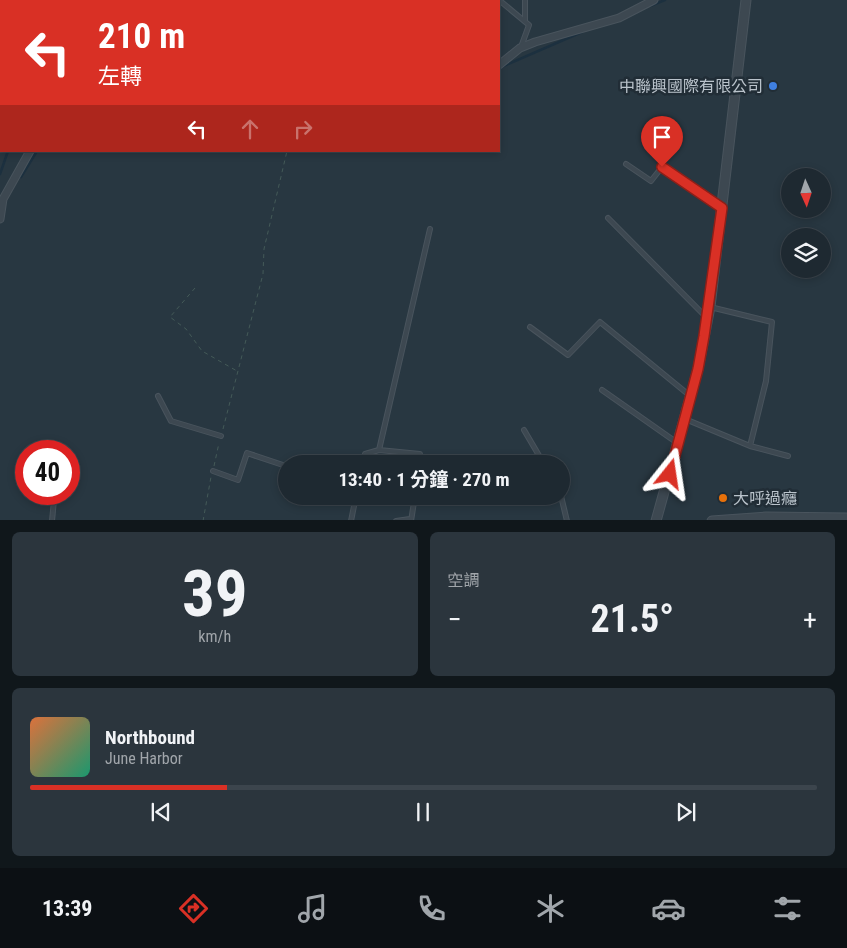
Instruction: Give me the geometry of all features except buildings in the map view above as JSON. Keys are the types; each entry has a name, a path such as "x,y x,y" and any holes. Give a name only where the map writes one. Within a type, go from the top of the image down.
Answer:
{"street":[{"path":"500,64 520,48 619,18 654,0"},
{"path":"656,520 691,396 708,319 746,0"},
{"path":"0,219 3,199 29,152"},
{"path":"712,520 847,518"}],"lane":[{"path":"525,0 525,20"},
{"path":"500,1 529,25 520,48"},
{"path":"626,164 650,181 662,167 722,208"},
{"path":"608,218 708,319"},
{"path":"379,450 430,229"},
{"path":"710,307 772,322 766,381 750,446"},
{"path":"530,327 568,355 600,322 691,396"},
{"path":"602,390 678,443"},
{"path":"158,396 171,421 221,436"},
{"path":"685,419 750,446 788,456"},
{"path":"524,430 539,455"},
{"path":"364,455 379,450 420,455"},
{"path":"213,471 238,480 247,453 278,463"},
{"path":"52,520 54,505"},
{"path":"351,520 354,505"},
{"path":"396,520 410,520 413,505"},
{"path":"564,505 568,520"}],"path":[{"path":"203,520 221,436 263,274 264,248 287,152"},
{"path":"195,288 170,317 186,329 202,351 238,372"}],"waterway":[{"path":"650,6 665,0"},
{"path":"500,68 582,32"},
{"path":"0,174 8,152"},
{"path":"21,177 36,152"}],"place":[{"name":"中聯興國際有限公司","path":"773,86"},
{"name":"大呼過癮","path":"723,498"}],"route":[{"path":"662,167 722,208 710,307 698,369 670,474"}]}
